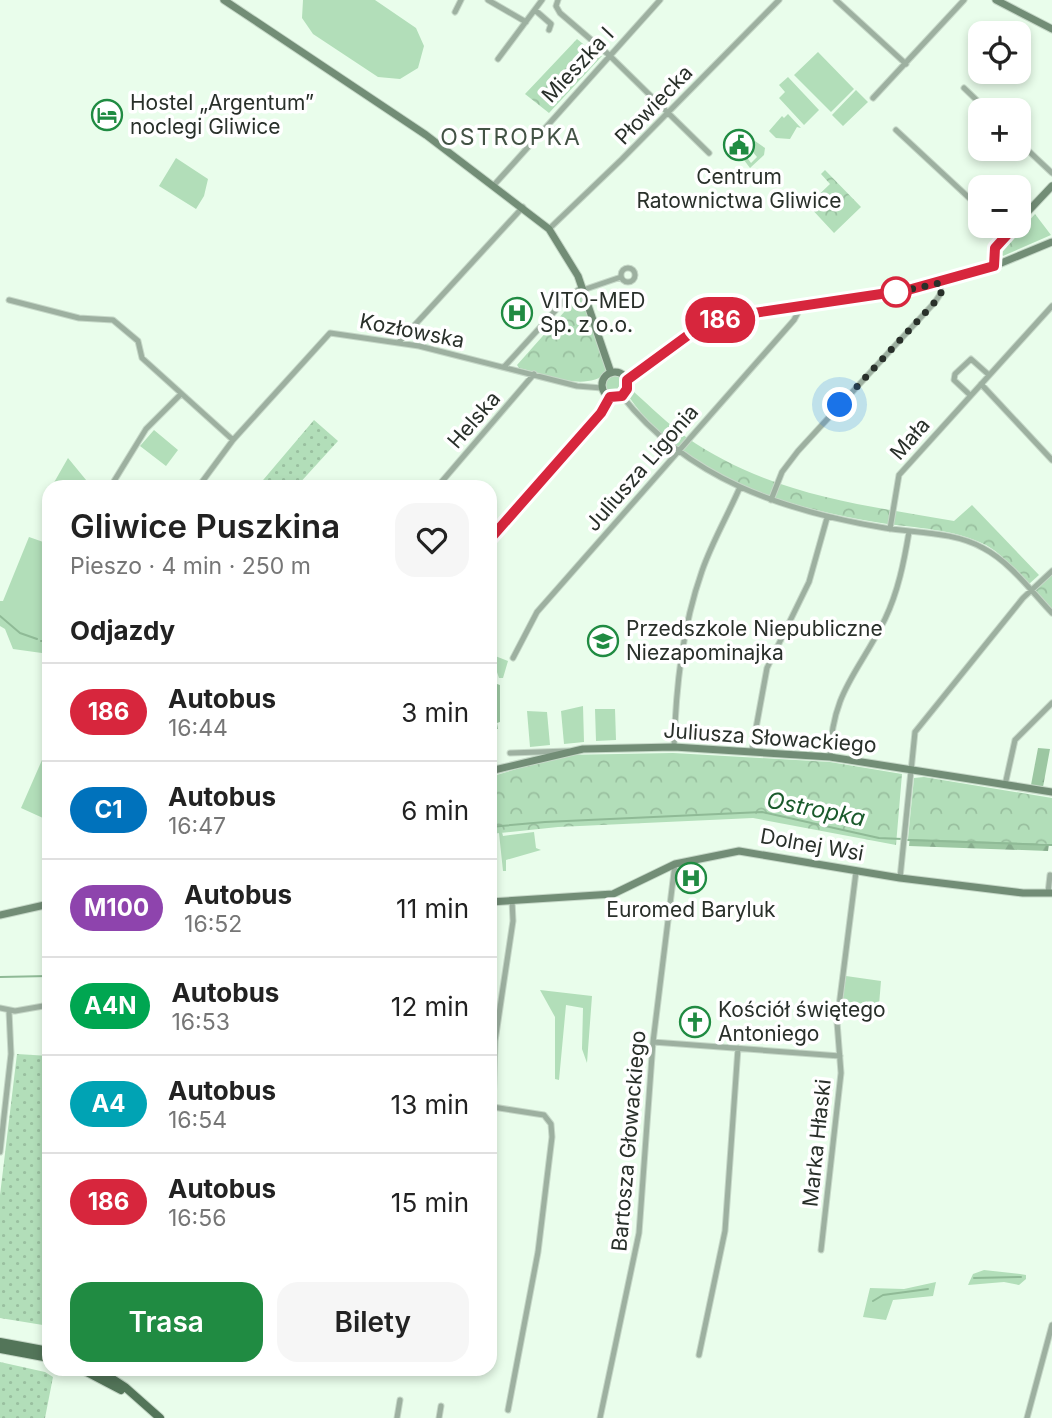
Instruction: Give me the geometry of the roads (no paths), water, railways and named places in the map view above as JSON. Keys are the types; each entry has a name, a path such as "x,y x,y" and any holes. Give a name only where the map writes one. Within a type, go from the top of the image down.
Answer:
{"main road":[{"path":"0,1342 42,1350"},
{"path":"0,1349 42,1358"},
{"path":"94,1376 139,1400"},
{"path":"107,1376 160,1418"}],"street":[{"path":"224,0 426,135 549,229 571,260 611,373"},
{"path":"455,12 461,0"},
{"path":"488,0 526,22"},
{"path":"498,59 541,0"},
{"name":"Mieszka I","path":"494,185 660,0"},
{"name":"Płowiecka","path":"549,229 779,0"},
{"path":"836,0 906,64"},
{"path":"873,98 964,0"},
{"path":"996,0 1052,29"},
{"path":"558,1 561,13 609,55 709,153"},
{"path":"536,8 551,24 548,30"},
{"path":"964,88 974,98"},
{"path":"896,130 968,197"},
{"path":"1031,153 1052,173"},
{"path":"1031,208 1052,186"},
{"path":"400,342 523,207"},
{"path":"994,266 994,250 1004,238"},
{"path":"627,380 687,336 713,322 750,312 893,293 940,283 994,266 1052,242"},
{"path":"504,367 565,300 583,289 621,277"},
{"path":"771,500 788,462 935,302 941,293 940,283"},
{"path":"9,300 79,318 113,320 120,323 138,341 142,358 233,440"},
{"name":"Juliusza Ligonia","path":"513,658 537,612 794,320 802,305"},
{"name":"Mała","path":"890,529 899,475 1052,306"},
{"name":"Kozłowska","path":"203,480 233,440 330,332 400,342 577,386 602,388"},
{"path":"970,395 954,380 955,374 971,359 989,375"},
{"path":"611,373 619,373 627,380 627,389 622,396 610,397 602,388 603,380 611,373"},
{"name":"Helska","path":"443,480 534,374"},
{"path":"981,384 1052,460"},
{"path":"115,480 146,429 180,394"},
{"path":"622,396 641,422 677,451 740,487 771,500 827,518 960,539 983,547 1000,559 1052,614"},
{"path":"497,531 601,413 610,397"},
{"path":"674,747 678,669 689,617 702,571 740,487"},
{"path":"752,750 767,668 809,582 827,518"},
{"path":"830,757 836,707 888,611 903,567 909,532"},
{"path":"900,878 909,769 918,726 1030,590 1052,571"},
{"path":"1005,785 1015,740 1052,703"},
{"name":"Juliusza Słowackiego","path":"510,754 601,747 752,750 830,757 1052,792"},
{"name":"Juliusza Słowackiego","path":"497,769 568,751"},
{"name":"Dolnej Wsi","path":"497,901 613,894 675,864 739,851 900,878 1023,893 1050,893"},
{"name":"Bartosza Głowackiego","path":"600,1418 639,1233 653,1042 675,864"},
{"name":"Marka Hłaski","path":"821,1250 841,1073 837,1022 856,872"},
{"path":"1050,875 1050,893"},
{"path":"497,1028 513,921 512,900"},
{"path":"0,915 42,906"},
{"path":"0,1008 9,1011 42,1005"},
{"path":"0,1153 11,1054 9,1011"},
{"path":"653,1042 840,1056"},
{"path":"699,1355 725,1231 738,1048"},
{"path":"497,1108 544,1115 551,1124 552,1137 538,1252 508,1410"},
{"path":"1027,1418 1052,1325"},
{"path":"397,1418 400,1400"},
{"path":"439,1418 441,1406"}],"waterway":[{"path":"0,616 20,633 37,639"},
{"name":"Ostropka","path":"497,826 762,812 879,838 902,839"},
{"name":"Ostropka","path":"908,840 1052,845"},
{"name":"Ostropka","path":"0,977 42,976"},
{"path":"974,1278 1021,1277"},
{"path":"873,1301 883,1295 928,1289"}],"place":[{"name":"Hostel „Argentum” noclegi Gliwice","path":"107,115"},
{"name":"Centrum Ratownictwa Gliwice","path":"739,145"},
{"name":"VITO-MED Sp. z o.o.","path":"517,313"},
{"name":"Przedszkole Niepubliczne Niezapominajka","path":"603,641"},
{"name":"Euromed Baryluk","path":"691,878"},
{"name":"Kościół świętego Antoniego","path":"695,1022"}],"district":[{"name":"OSTROPKA","path":"511,137"}]}
